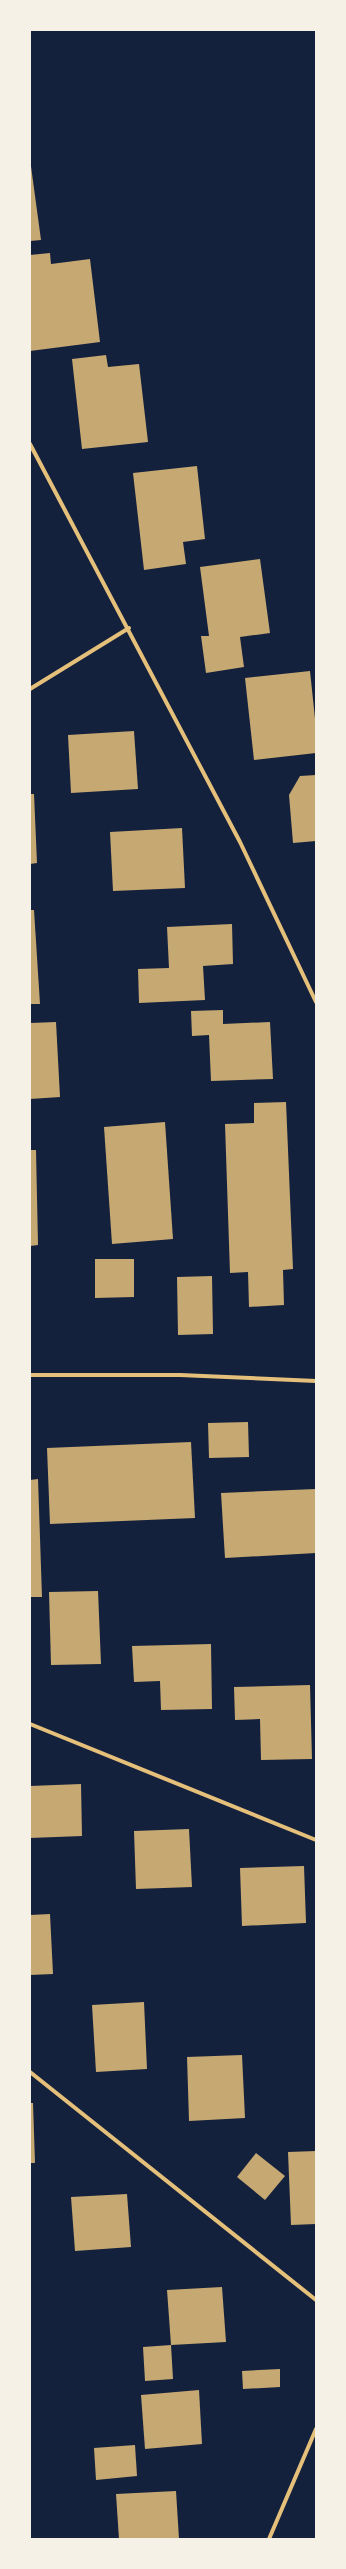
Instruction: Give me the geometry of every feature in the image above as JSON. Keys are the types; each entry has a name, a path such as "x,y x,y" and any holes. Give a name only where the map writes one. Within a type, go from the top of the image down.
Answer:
{"street":[{"path":"30,444 129,628 240,842 316,1002"},
{"path":"30,689 129,628"},
{"path":"30,1375 180,1375 316,1381"},
{"path":"30,1724 316,1840"},
{"path":"30,2072 316,2300"},
{"path":"269,2539 316,2430"}],"building":[{"path":"30,159 41,240 30,241"},
{"path":"50,253 51,264 90,259 100,342 30,351 30,255"},
{"path":"106,355 108,367 139,364 148,442 82,449 72,359"},
{"path":"197,466 205,539 183,542 186,564 144,570 133,473"},
{"path":"260,559 270,633 240,637 244,667 206,673 201,636 209,636 200,567"},
{"path":"310,671 316,728 316,753 254,760 245,678"},
{"path":"134,731 138,789 71,793 68,735"},
{"path":"316,775 316,841 293,843 289,795 300,776"},
{"path":"30,794 34,794 37,863 30,864"},
{"path":"182,828 185,888 113,891 110,832"},
{"path":"30,910 34,910 40,1004 30,1004"},
{"path":"232,924 233,964 203,966 205,1000 139,1003 138,969 169,968 167,927"},
{"path":"223,1010 223,1024 270,1022 273,1079 211,1081 209,1035 192,1036 191,1011"},
{"path":"56,1022 60,1097 30,1099 30,1023"},
{"path":"286,1102 293,1269 283,1270 284,1305 249,1307 248,1272 230,1273 225,1124 254,1123 254,1103"},
{"path":"165,1122 173,1239 112,1244 104,1127"},
{"path":"30,1150 36,1150 38,1245 30,1246"},
{"path":"95,1259 134,1259 134,1297 95,1298"},
{"path":"212,1276 213,1334 178,1335 177,1277"},
{"path":"248,1422 249,1457 209,1458 208,1423"},
{"path":"191,1442 195,1518 50,1524 47,1448"},
{"path":"38,1479 42,1597 30,1597 30,1480"},
{"path":"316,1489 316,1553 225,1558 221,1493"},
{"path":"98,1591 101,1664 51,1665 49,1592"},
{"path":"211,1644 212,1709 161,1710 160,1681 134,1682 132,1646"},
{"path":"310,1685 312,1759 261,1760 260,1719 235,1720 234,1687"},
{"path":"81,1784 82,1836 30,1838 30,1786"},
{"path":"189,1829 192,1887 136,1889 134,1831"},
{"path":"304,1866 306,1923 242,1926 240,1868"},
{"path":"50,1914 53,1974 30,1975 30,1915"},
{"path":"144,2002 147,2069 96,2072 92,2005"},
{"path":"242,2055 245,2118 189,2121 187,2057"},
{"path":"30,2103 33,2103 35,2163 30,2163"},
{"path":"316,2151 316,2224 291,2225 288,2152"},
{"path":"256,2153 285,2176 265,2200 237,2177"},
{"path":"127,2194 131,2247 75,2251 71,2197"},
{"path":"222,2287 226,2342 171,2345 167,2290"},
{"path":"171,2345 173,2379 145,2381 143,2347"},
{"path":"280,2369 280,2387 243,2389 242,2371"},
{"path":"199,2390 202,2444 145,2449 141,2395"},
{"path":"135,2445 137,2476 96,2480 94,2448"},
{"path":"176,2491 179,2539 119,2539 116,2494"}]}
